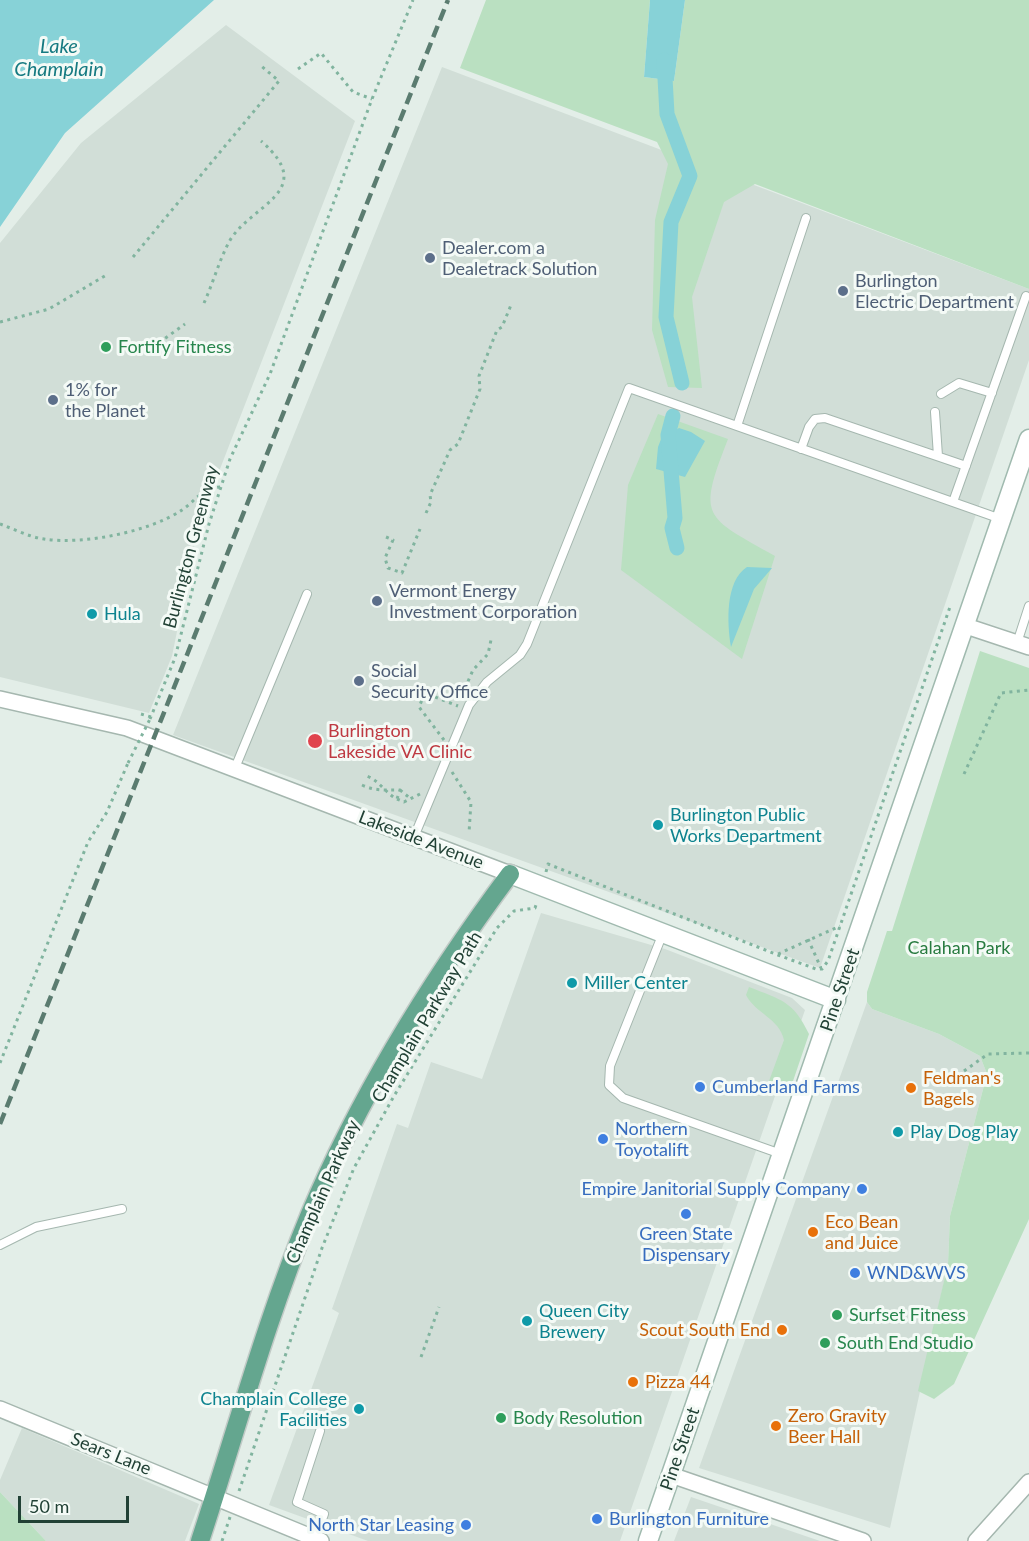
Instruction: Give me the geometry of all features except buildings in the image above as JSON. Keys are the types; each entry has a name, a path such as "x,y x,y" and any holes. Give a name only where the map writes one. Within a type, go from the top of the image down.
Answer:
{"main road":[{"name":"Pine Street","path":"648,1541 1029,439"},
{"name":"Lakeside Avenue","path":"510,874 836,1000"},
{"name":"Champlain Parkway","path":"200,1541 288,1273 336,1155 366,1099 452,956 510,874"}],"street":[{"path":"966,626 1023,645"},
{"name":"Lakeside Avenue","path":"0,699 127,728 510,874"},
{"name":"Sears Lane","path":"0,1409 318,1540"},
{"path":"671,1475 863,1541"},
{"path":"976,1541 1029,1482"}],"lane":[{"path":"737,426 806,218"},
{"path":"953,502 1026,296"},
{"path":"941,394 959,383 992,393"},
{"path":"414,837 473,698 487,682 520,655 527,644 629,388 1002,519"},
{"path":"935,412 938,456"},
{"path":"801,449 815,419 825,418 966,466"},
{"path":"235,768 307,594"},
{"path":"1023,645 1029,606"},
{"path":"663,933 610,1066 609,1085 623,1098 783,1155"},
{"path":"0,1245 36,1227 122,1209"},
{"path":"318,1540 324,1514 297,1502 320,1431"}],"path":[{"name":"Burlington Greenway","path":"0,1063 88,842 106,812 175,658 220,487 230,459 270,375 372,99 413,0"},
{"path":"298,69 321,53 354,92 372,99"},
{"path":"133,257 279,81 260,65"},
{"path":"204,303 228,242 240,227 272,202 281,185 283,176 279,156 261,141"},
{"path":"0,322 49,309 108,274"},
{"path":"426,513 431,502 430,495 450,450 458,444 480,389 479,376 511,305"},
{"path":"153,347 185,324"},
{"path":"0,524 43,539 103,536 148,527 182,510 208,489 220,487"},
{"path":"386,537 393,540 385,558 388,568 402,573 420,529"},
{"path":"822,969 828,961 951,604"},
{"path":"964,774 1001,693 1029,690"},
{"path":"444,740 419,707 425,693 458,706"},
{"path":"141,714 150,718"},
{"path":"445,761 471,802 469,833"},
{"path":"362,785 375,791 386,790 400,790 411,800 404,802 397,799 386,790 376,779 367,776"},
{"path":"397,799 400,790"},
{"name":"Champlain Parkway Path","path":"222,1541 319,1258 354,1168 394,1096 496,928 514,911 535,908 548,864 778,955"},
{"path":"778,955 840,926"},
{"path":"808,939 822,969"},
{"path":"778,955 816,969 822,969"},
{"path":"964,1071 988,1054 1029,1053"},
{"path":"421,1357 439,1307"}],"shaded area":[{"path":"226,25 355,121 199,523 172,656 149,713 0,677 0,243 81,143"},
{"path":"442,67 1029,289 1029,360 820,968 173,735"},
{"path":"541,913 665,949 792,998 805,1010 620,1541 368,1541 269,1505 339,1313 332,1309 397,1124 408,1128 431,1062 482,1079"},
{"path":"867,1002 872,1009 939,1034 980,1056 987,1074 950,1216 948,1264 890,1528 699,1468"},
{"path":"22,1428 199,1504 185,1541 46,1541 0,1492 0,1480"},
{"path":"691,1497 820,1541 674,1541"}],"green space":[{"path":"486,0 650,0 644,77 674,81 685,0 1029,0 1029,289 755,184 724,202 692,297 702,388 668,387 652,330 655,220 668,164 657,142 460,68"},
{"path":"658,414 728,439 712,485 713,512 733,532 775,556 742,659 621,570 628,485"},
{"name":"Calahan Park","path":"980,651 1029,668 1029,1219 954,1384 934,1399 918,1391 948,1264 950,1216 987,1074 980,1056 939,1034 872,1009 867,1002 867,992 887,931 892,931"},
{"path":"749,987 770,995 792,1008 809,1034 792,1084 787,1087 769,1081 784,1040 777,1026 755,1007 746,995"},
{"path":"0,1492 46,1541 0,1541"}],"water":[{"name":"Lake Champlain","path":"0,0 214,0 65,133 0,227"},
{"path":"650,0 685,0 674,81 644,77"},
{"path":"679,428 705,441 685,477 656,469 658,447 665,429 673,432"},
{"path":"747,567 772,568 754,589 731,647 729,603 731,592 740,573"}],"waterway":[{"path":"664,60 667,114 690,176 671,222 666,317 682,383"},
{"path":"673,416 668,435 675,518 672,528 677,548"}],"railway":[{"path":"0,1124 448,0"}],"place":[{"name":"Dealer.com a Dealetrack Solution","path":"430,258"},
{"name":"Burlington Electric Department","path":"843,291"},
{"name":"Fortify Fitness","path":"106,347"},
{"name":"1% for the Planet","path":"53,400"},
{"name":"Vermont Energy Investment Corporation","path":"377,601"},
{"name":"Hula","path":"92,614"},
{"name":"Social Security Office","path":"359,681"},
{"name":"Burlington Lakeside VA Clinic","path":"315,741"},
{"name":"Burlington Public Works Department","path":"658,825"},
{"name":"Miller Center","path":"572,983"},
{"name":"Cumberland Farms","path":"700,1087"},
{"name":"Feldman's Bagels","path":"911,1088"},
{"name":"Play Dog Play","path":"898,1132"},
{"name":"Northern Toyotalift","path":"603,1139"},
{"name":"Empire Janitorial Supply Company","path":"862,1189"},
{"name":"Green State Dispensary","path":"686,1214"},
{"name":"Eco Bean and Juice","path":"813,1232"},
{"name":"WND&WVS","path":"855,1273"},
{"name":"Surfset Fitness","path":"837,1315"},
{"name":"Queen City Brewery","path":"527,1321"},
{"name":"Scout South End","path":"782,1330"},
{"name":"South End Studio","path":"825,1343"},
{"name":"Pizza 44","path":"633,1382"},
{"name":"Champlain College Facilities","path":"359,1409"},
{"name":"Body Resolution","path":"501,1418"},
{"name":"Zero Gravity Beer Hall","path":"776,1426"},
{"name":"Burlington Furniture","path":"597,1519"},
{"name":"North Star Leasing","path":"466,1525"}]}
